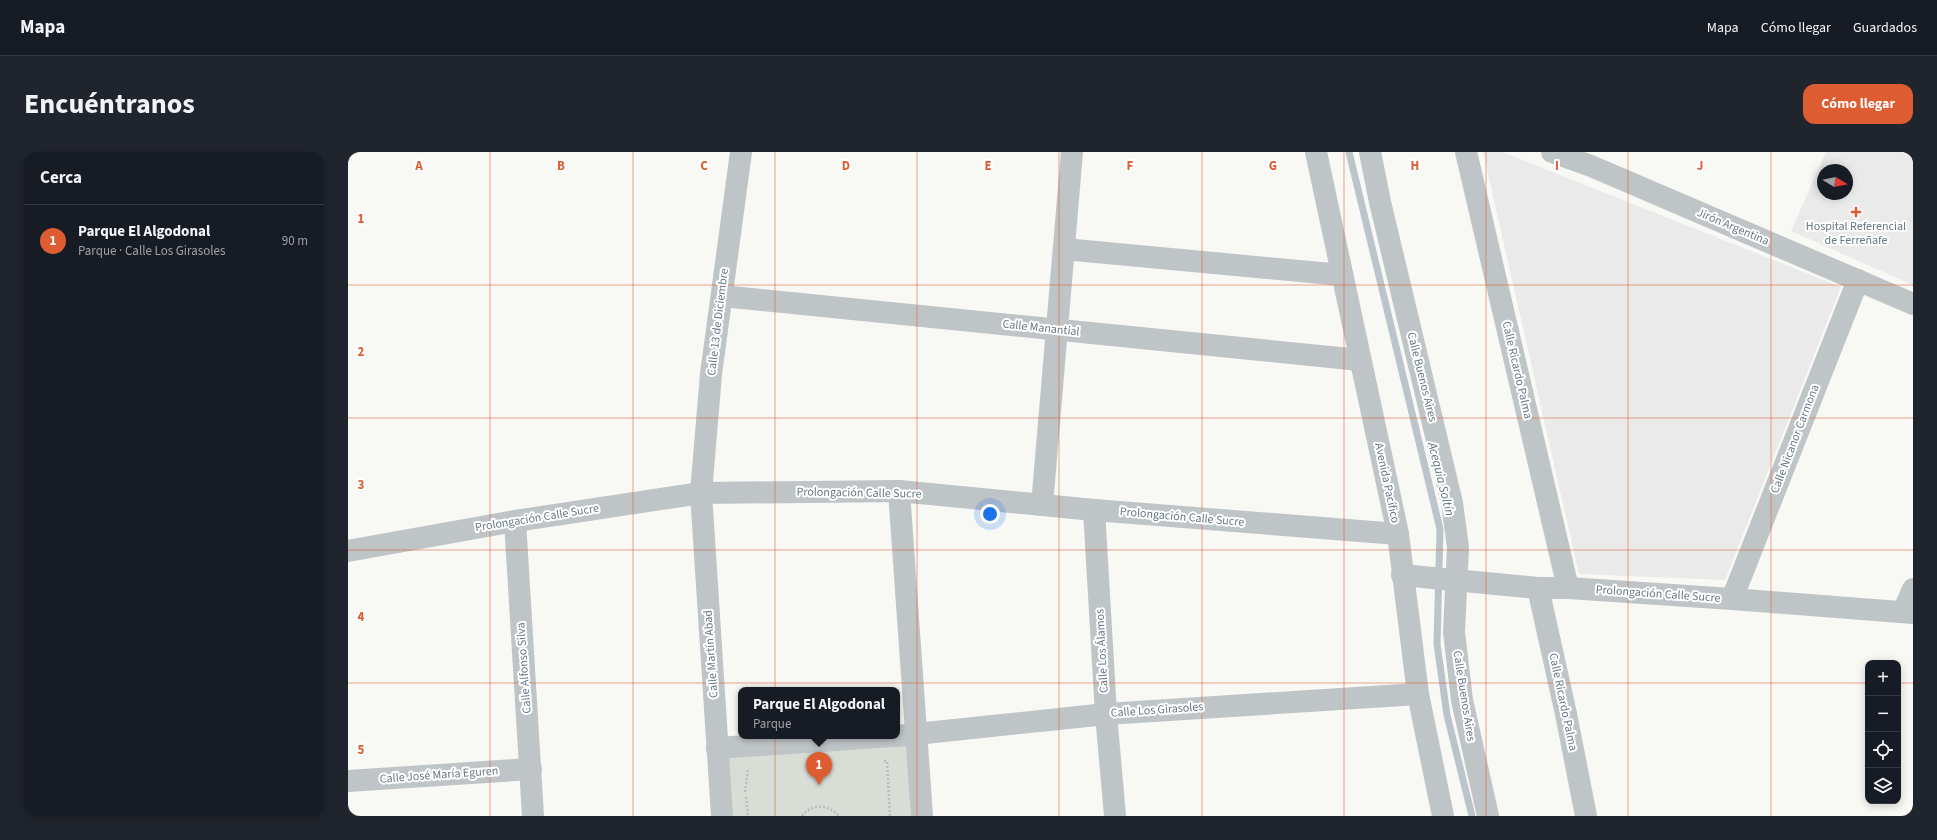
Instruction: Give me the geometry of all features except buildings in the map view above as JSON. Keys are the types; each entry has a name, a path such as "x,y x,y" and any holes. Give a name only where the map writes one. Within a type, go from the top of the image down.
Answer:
{"street":[{"name":"Calle 13 de Diciembre","path":"701,493 711,374 741,152"},
{"path":"1042,505 1072,152"},
{"name":"Avenida Pacífico","path":"1316,152 1398,534 1418,694 1443,816"},
{"name":"Calle Buenos Aires","path":"1370,152 1380,202 1452,503 1458,547 1453,579 1454,632 1462,700 1488,816"},
{"name":"Calle Ricardo Palma","path":"1466,152 1568,588"},
{"name":"Jirón Argentina","path":"1552,152 1594,159 1913,304"},
{"path":"1064,249 1342,275"},
{"name":"Calle Nicanor Carmona","path":"1732,598 1858,280"},
{"name":"Calle Manantial","path":"722,296 1360,360"},
{"path":"899,491 907,735 922,816"},
{"name":"Prolongación Calle Sucre","path":"348,551 515,521 701,493 899,491 1094,510 1398,534"},
{"name":"Calle Martín Abad","path":"701,493 722,816"},
{"name":"Calle Los Álamos","path":"1094,510 1106,714 1115,816"},
{"name":"Calle Alfonso Silva","path":"515,521 533,816"},
{"name":"Prolongación Calle Sucre","path":"1402,575 1538,588 1568,588 1732,598 1908,613"},
{"name":"Calle Ricardo Palma","path":"1538,588 1566,714 1586,816"},
{"path":"1908,613 1913,589"},
{"name":"Calle Los Girasoles","path":"907,735 1106,714 1418,694"},
{"path":"717,748 849,739"},
{"name":"Calle José María Eguren","path":"348,781 530,769"}],"path":[{"path":"879,761 887,761 890,816"},
{"path":"748,767 745,790 748,816"},
{"path":"802,816 812,808 819,806 833,810 839,816"}],"shaded area":[{"path":"1483,152 1503,152 1841,287 1725,580 1579,574"},
{"name":"Hospital Referencial de Ferreñafe","path":"1826,152 1913,152 1913,285 1791,231 1817,172 1817,200 1853,200 1853,164 1821,164"},
{"path":"910,745 914,816 728,816 723,754"}],"waterway":[{"name":"Acequia Soltín","path":"1349,152 1440,529 1437,644 1447,715 1472,816"}],"place":[{"name":"Hospital Referencial de Ferreñafe","path":"1856,212"},
{"name":"Parque El Algodonal","path":"819,785"}]}
